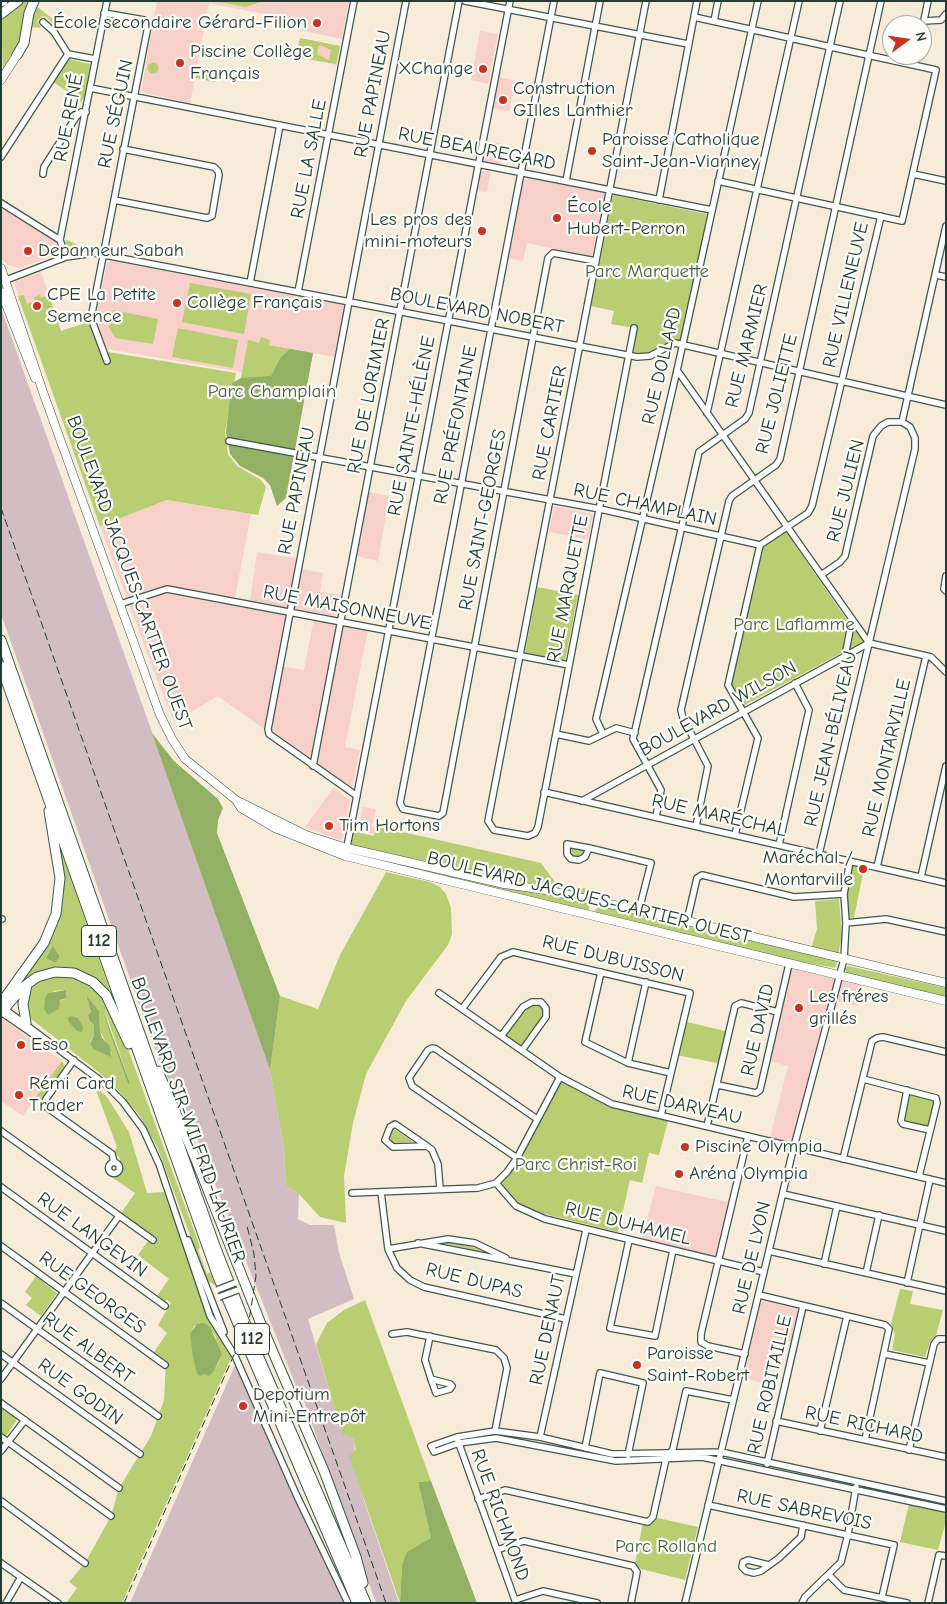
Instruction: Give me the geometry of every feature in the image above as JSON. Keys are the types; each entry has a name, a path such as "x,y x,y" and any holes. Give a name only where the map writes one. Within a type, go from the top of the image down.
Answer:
{"highway":[{"path":"1,14 18,1"},
{"path":"17,55 24,43 29,13 34,1"},
{"name":"BOULEVARD SIR-WILFRID-LAURIER","path":"1,640 215,1246 243,1317 366,1603"},
{"name":"BOULEVARD SIR-WILFRID-LAURIER","path":"1,666 150,1089 224,1292 357,1603"},
{"path":"2,1008 45,941 58,906 59,869 46,794"},
{"path":"2,1008 26,985 40,976 58,972 77,974 96,984 110,1002 150,1089"},
{"path":"26,985 23,1001 26,1023"},
{"path":"137,1025 168,1090 240,1285 329,1485 356,1557 366,1603"}],"main road":[{"path":"1,80 17,55"},
{"name":"BOULEVARD JACQUES-CARTIER OUEST","path":"1,268 3,281 160,716 185,759 236,800 241,808 275,828 346,852 789,964 946,1001"},
{"name":"BOULEVARD JACQUES-CARTIER OUEST","path":"1,292 27,358 43,392"},
{"name":"BOULEVARD JACQUES-CARTIER OUEST","path":"346,852 504,884 546,890 639,910 946,983"}],"street":[{"name":"RUE RENÉ","path":"60,240 107,1"},
{"name":"RUE LA SALLE","path":"298,292 354,1"},
{"name":"RUE PAPINEAU","path":"357,796 269,734 290,612 406,1"},
{"name":"RUE DE LORIMIER","path":"313,766 460,1"},
{"path":"465,1 688,44"},
{"name":"RUE SAINTE-HÉLÈNE","path":"346,852 387,631 510,1"},
{"name":"RUE PRÉFONTAINE","path":"419,812 403,809 400,803 554,1"},
{"path":"566,181 600,1"},
{"name":"RUE CARTIER","path":"512,833 494,830 488,821 646,1"},
{"path":"658,200 697,1"},
{"path":"714,21 718,1"},
{"name":"RUE DOLLARD","path":"603,734 596,719 683,345 758,1"},
{"path":"707,413 722,354 799,1"},
{"name":"RUE MARMIER","path":"635,733 700,452 748,416 840,1"},
{"name":"RUE JOLIETTE","path":"696,826 709,769 681,715 681,710 730,498 776,465 780,459 881,1"},
{"path":"925,15 928,1"},
{"name":"RUE SÉGUIN","path":"103,254 148,24 144,20 104,13"},
{"path":"932,21 941,20 946,14"},
{"path":"694,17 882,58"},
{"path":"43,22 52,30 68,54 95,59"},
{"path":"1,157 68,54"},
{"path":"718,181 902,221 936,70 914,65"},
{"name":"RUE BEAUREGARD","path":"90,88 712,210"},
{"path":"43,174 44,167 76,117 81,112 86,112"},
{"path":"250,283 280,125"},
{"path":"114,200 207,218 212,216 219,175 218,170 214,167 124,149"},
{"path":"913,174 946,181"},
{"path":"1,202 60,240 66,257"},
{"name":"RUE VILLENEUVE","path":"760,545 808,513 812,506 880,216"},
{"path":"902,422 946,228"},
{"name":"BOULEVARD NOBERT","path":"3,281 66,257 87,253 103,254 628,356 650,356 675,343 946,404"},
{"name":"RUE SAINT-GEORGES","path":"419,812 439,816 443,813 548,258 553,253 596,261"},
{"path":"103,254 91,318 107,361"},
{"path":"936,275 946,277"},
{"name":"RUE MARQUETTE","path":"512,833 528,836 535,833 538,827 634,328"},
{"path":"677,370 869,643 926,656 935,660 946,672"},
{"name":"RUE JULIEN","path":"821,575 840,562 845,556 873,436 880,426 888,422 902,422"},
{"name":"RUE JEAN-BÉLIVEAU","path":"819,854 915,449 915,438 910,427 902,422"},
{"name":"RUE CHAMPLAIN","path":"229,441 550,499 760,545"},
{"path":"735,835 758,738 728,685 760,545"},
{"path":"946,576 946,591"},
{"name":"RUE MAISONNEUVE","path":"120,604 167,589 569,665"},
{"path":"845,656 852,620"},
{"name":"BOULEVARD WILSON","path":"582,801 869,643"},
{"name":"RUE MONTARVILLE","path":"877,867 926,656"},
{"path":"779,845 809,710 795,683"},
{"path":"556,734 589,741 616,728 635,733 634,739 661,790 656,817"},
{"path":"921,877 946,766"},
{"name":"RUE MARÉCHAL","path":"544,792 946,883"},
{"path":"589,848 651,863 639,910"},
{"name":"RUE DE LYON","path":"685,1603 794,1147 844,958 846,923 844,894 850,861"},
{"path":"687,921 697,878 702,875 794,897 844,894"},
{"path":"846,923 886,919 946,932"},
{"name":"RUE DUBUISSON","path":"462,1009 500,957 509,952 517,952 690,993 661,1115"},
{"name":"RUE DAVID","path":"718,1085 756,1093 760,1090 789,964"},
{"path":"601,972 585,1042 628,1063 671,1073"},
{"path":"628,1063 646,982"},
{"name":"RUE DARVEAU","path":"439,993 523,1049 560,1077 612,1104 946,1182"},
{"path":"502,1035 523,1007 532,1002 541,1002 546,1008 546,1017 523,1049"},
{"path":"708,1126 735,1006 741,1003 778,1012"},
{"path":"2,1008 26,1023 64,1053"},
{"path":"2,1008 105,1084 133,1115 154,1152 209,1301 296,1494 348,1603"},
{"path":"843,1159 872,1042 877,1038 946,1052"},
{"path":"517,1158 412,1086 409,1078 428,1050 436,1049 537,1119"},
{"path":"74,1060 46,1099 45,1106 112,1154 114,1162"},
{"path":"352,1193 478,1188 496,1183 517,1158 560,1077"},
{"path":"863,1079 936,1098 937,1103 919,1176"},
{"path":"907,1090 900,1121 903,1124 930,1130"},
{"path":"427,1146 393,1147 385,1140 390,1127 395,1124 427,1146 432,1150 438,1164 440,1189"},
{"path":"1,1131 154,1240"},
{"path":"745,1354 708,1346 701,1342 700,1334 748,1136"},
{"path":"907,1283 930,1179"},
{"name":"RUE DUHAMEL","path":"496,1183 522,1209 545,1219 764,1272"},
{"name":"RUE LANGEVIN","path":"1,1187 165,1306"},
{"name":"RUE DUPAS","path":"381,1192 388,1249 397,1268 410,1280 424,1287 566,1320"},
{"path":"783,1194 946,1230"},
{"path":"824,1264 837,1206"},
{"path":"866,1273 879,1215"},
{"path":"1,1379 119,1216"},
{"name":"RUE DENAUT","path":"540,1437 586,1230"},
{"path":"388,1249 418,1243 457,1239 475,1243 508,1259"},
{"path":"629,1240 610,1328 656,1336 673,1250"},
{"path":"418,1243 495,1259 508,1259 576,1274"},
{"name":"RUE GEORGES","path":"1,1246 165,1364"},
{"path":"770,1251 946,1291"},
{"path":"207,1294 240,1285"},
{"path":"209,1301 240,1285"},
{"path":"759,1295 888,1326 890,1332 865,1440"},
{"name":"RUE ALBERT","path":"1,1303 158,1416"},
{"name":"RUE ROBITAILLE","path":"766,1470 803,1306"},
{"path":"820,1431 848,1316"},
{"path":"392,1334 407,1332 496,1350 504,1358 507,1368 495,1431"},
{"path":"430,1336 425,1360 431,1379"},
{"path":"909,1450 934,1344 938,1339 946,1339"},
{"name":"RUE GODIN","path":"1,1354 140,1454"},
{"path":"885,1354 929,1363"},
{"path":"585,1448 600,1373 642,1383 628,1455"},
{"path":"478,1499 505,1490 648,1522 653,1517 666,1459 672,1452 686,1391 733,1400"},
{"path":"1,1403 119,1488"},
{"path":"1,1451 25,1420"},
{"name":"RUE RICHARD","path":"776,1421 946,1458"},
{"path":"458,1440 495,1431 540,1437 585,1448 628,1455 672,1452 721,1452 946,1501"},
{"path":"1,1437 111,1516"},
{"path":"458,1440 496,1438 616,1461 702,1457 946,1509"},
{"name":"RUE RICHMOND","path":"458,1440 516,1601"},
{"path":"802,1603 805,1597 840,1562 848,1534 857,1482"},
{"path":"1,1501 85,1562"},
{"name":"RUE SABREVOIS","path":"708,1505 894,1545 882,1597"},
{"path":"769,1565 801,1537 803,1525"},
{"path":"497,1550 524,1541 633,1566 637,1572 631,1603"},
{"path":"928,1603 939,1555 946,1556"},
{"path":"1,1563 57,1603"},
{"path":"829,1574 844,1590 907,1603"},
{"path":"6,1603 21,1577"},
{"path":"516,1601 543,1591 597,1603"}],"shaded area":[{"path":"157,1 349,1 342,39 288,28 289,19 209,3 190,103 141,92"},
{"path":"480,31 498,34 488,84 471,80"},
{"path":"300,38 340,46 337,65 296,57"},
{"path":"499,77 515,81 509,111 492,108"},
{"path":"486,141 503,144 500,164 482,161"},
{"path":"480,171 491,172 487,192 477,191"},
{"name":"École Hubert-Perron","path":"522,177 605,192 592,257 527,243 523,261 507,258"},
{"path":"1,207 56,242 60,251 59,254 19,268 7,265 1,258"},
{"name":"Collège Français","path":"111,261 345,305 334,357 248,341 242,372 107,349 95,319 107,264"},
{"name":"CPE La Petite Semence","path":"41,272 56,316 29,325 14,282"},
{"path":"1,308 218,917 270,1070 284,1148 286,1186 299,1194 298,1219 310,1225 334,1225 339,1253 354,1299 308,1319 342,1433 353,1437 363,1498 399,1603 376,1603 301,1393 299,1394 192,1126 158,1058 1,614"},
{"path":"369,492 389,496 378,561 357,556"},
{"path":"167,500 251,514 235,598 250,600 257,552 299,559 280,666 304,670 314,618 368,629 345,747 360,750 352,788 349,789 338,782 218,696 174,722 100,526"},
{"path":"554,506 593,514 588,540 549,532"},
{"path":"301,569 323,573 320,592 341,595 335,616 295,609"},
{"path":"334,787 350,801 342,839 340,840 305,827"},
{"path":"363,807 376,809 372,826 375,827 374,834 358,831"},
{"path":"792,962 862,984 857,1006 836,1001 797,1145 770,1138 788,1066 769,1061"},
{"path":"3,1019 62,1061 23,1116 1,1101 1,1020"},
{"path":"656,1186 732,1203 719,1261 641,1243"},
{"path":"765,1301 796,1308 797,1313 791,1341 772,1337 761,1383 743,1377 761,1302"},
{"path":"236,1363 285,1477 345,1603 130,1603"}],"green space":[{"path":"25,1 31,1 23,36 3,69 1,19"},
{"path":"215,1 263,1 246,7"},
{"path":"35,5 58,23 55,27 47,17 42,16 37,21 41,28 30,27"},
{"path":"300,38 340,46 336,64 296,57","holes":["319,45 331,50 329,60 317,54"]},
{"path":"68,59 90,64 85,96 80,103 53,82"},
{"path":"153,62 159,68 153,74 147,68"},
{"path":"197,66 218,70 215,82 195,78"},
{"name":"Parc Marquette","path":"613,195 707,214 683,345 673,343 652,354 628,356 634,328 611,324 614,311 591,306"},
{"path":"67,240 87,248 70,250 65,241"},
{"path":"190,283 251,294 244,334 182,322"},
{"path":"24,295 27,304 35,301 34,297 40,295 41,298 49,295 61,331 88,322 102,351 236,373 225,432 228,454 237,466 261,480 266,487 258,515 167,500 100,526 18,296"},
{"path":"113,310 158,319 153,344 115,338 109,327"},
{"path":"178,328 238,340 233,368 172,357"},
{"name":"Parc Champlain","path":"261,337 270,340 269,345 313,353 294,452 229,441 248,340 259,343"},
{"name":"Parc Champlain","path":"290,349 313,353 286,498 277,506 270,485 263,478 240,466 230,454 226,432 232,383 241,378 271,376 281,357"},
{"name":"Parc Laflamme","path":"786,532 849,623 843,652 743,706 731,684 763,547"},
{"path":"537,587 578,595 565,661 525,653"},
{"path":"852,620 869,643 845,656"},
{"path":"152,733 174,761 218,799 223,808 218,820 217,833 280,996 270,1070"},
{"path":"376,826 541,863 555,882 588,889 586,896 351,845 352,831 374,836"},
{"path":"59,844 113,999 111,1000 70,971 17,987 52,932","holes":["53,947 59,955 55,963 46,958"]},
{"path":"569,846 587,850 579,859 572,858 568,853"},
{"path":"353,852 589,903 589,912 354,855"},
{"path":"852,865 864,868 854,918 848,916 847,895"},
{"path":"386,872 430,882 440,887 446,894 451,908 452,934 448,945 406,1001 366,1074 353,1123 344,1176 346,1223 320,1217 299,1194 286,1186 284,1148 270,1070 280,996 318,1009 340,955"},
{"path":"839,899 842,936 838,955 811,949 817,929 815,901"},
{"path":"599,906 837,961 835,968 782,958 594,912"},
{"path":"53,946 59,955 55,963 46,958"},
{"path":"848,966 946,988 946,997 846,973 845,968"},
{"path":"62,974 79,977 102,994 121,1030 200,1247 198,1250 207,1274 210,1272 215,1285 207,1281 158,1149 140,1116 119,1091 101,1074 30,1018 26,995 35,981","holes":["63,990 67,992 67,998 44,1007 54,991","86,996 99,1011 100,1031 112,1054 100,1052 91,1047 90,1042 94,1035 94,1025 89,1020 88,1015 91,1012","104,1008 130,1083 128,1084 115,1048"]},
{"path":"66,990 67,998 60,1000 59,1008 48,1015 44,1009 45,998 48,993"},
{"path":"86,995 99,1011 100,1031 102,1038 110,1046 111,1057 93,1049 90,1044 94,1035 94,1025 89,1020 88,1015 91,1012"},
{"path":"541,1002 546,1017 523,1049 502,1035 523,1007"},
{"path":"102,1008 130,1083 128,1084 115,1048"},
{"path":"71,1016 78,1018 83,1027 82,1032 77,1031 69,1022 68,1018"},
{"path":"683,1021 729,1032 722,1064 676,1055"},
{"path":"62,1061 65,1067 42,1098 42,1102 32,1102"},
{"name":"Parc Christ-Roi","path":"560,1077 597,1098 669,1117 659,1155 649,1153 642,1183 630,1180 618,1232 545,1214 537,1216 522,1209 497,1187"},
{"path":"94,1085 107,1097 129,1132 147,1193 164,1192 208,1316 232,1356 122,1603 66,1603 77,1588 69,1582 85,1563 111,1516 119,1488 151,1436 164,1400 166,1361 154,1352 167,1333 158,1325 171,1303 167,1300 164,1302 157,1296 169,1279 138,1255 150,1238 119,1216 135,1193 110,1176 118,1176 122,1168 119,1157 114,1152 117,1147","holes":["206,1324 215,1335 220,1360 214,1371 197,1374 191,1335 194,1326"]},
{"path":"907,1090 936,1098 930,1130 903,1124"},
{"path":"394,1129 412,1142 393,1143 389,1138 391,1131"},
{"path":"450,1242 476,1248 484,1252 442,1243"},
{"path":"36,1276 57,1293 41,1316 26,1305 32,1298 25,1292"},
{"path":"900,1289 913,1291 910,1304 943,1310 936,1335 930,1342 925,1357 892,1350 895,1334 891,1324"},
{"path":"365,1300 431,1481 418,1482 431,1538 402,1565 400,1603 349,1456 356,1450 353,1438 342,1434 316,1344 327,1323 344,1310"},
{"path":"204,1323 210,1327 222,1354 214,1371 209,1376 197,1374 193,1357 190,1334 197,1324"},
{"path":"1,1406 18,1418 6,1436 1,1433"},
{"path":"431,1481 477,1603 400,1603 402,1565 407,1552 431,1538 418,1482"},
{"path":"909,1504 946,1512 946,1521 938,1550 900,1542"},
{"name":"Parc Rolland","path":"653,1517 698,1527 685,1580 641,1569 635,1564 643,1522"}],"railway":[{"path":"1,508 386,1603"},
{"path":"124,1603 249,1321 256,1276 254,1254 247,1226"}],"place":[{"name":"École secondaire Gérard-Filion","path":"317,23"},
{"name":"Piscine Collège Français","path":"180,63"},
{"name":"XChange","path":"483,69"},
{"name":"Construction GIlles Lanthier","path":"503,100"},
{"name":"Paroisse Catholique Saint-Jean-Vianney","path":"592,151"},
{"name":"École Hubert-Perron","path":"557,218"},
{"name":"Les pros des mini-moteurs","path":"482,231"},
{"name":"Depanneur Sabah","path":"28,251"},
{"name":"Collège Français","path":"177,303"},
{"name":"CPE La Petite Semence","path":"37,306"},
{"name":"Tim Hortons","path":"329,826"},
{"name":"Maréchal / Montarville","path":"863,869"},
{"name":"Les fréres grillés","path":"799,1008"},
{"name":"Esso","path":"21,1045"},
{"name":"Rémi Card Trader","path":"19,1095"},
{"name":"Piscine Olympia","path":"685,1147"},
{"name":"Aréna Olympia","path":"679,1174"},
{"name":"Paroisse Saint-Robert","path":"637,1365"},
{"name":"Depotium Mini-Entrepôt","path":"243,1406"}]}
